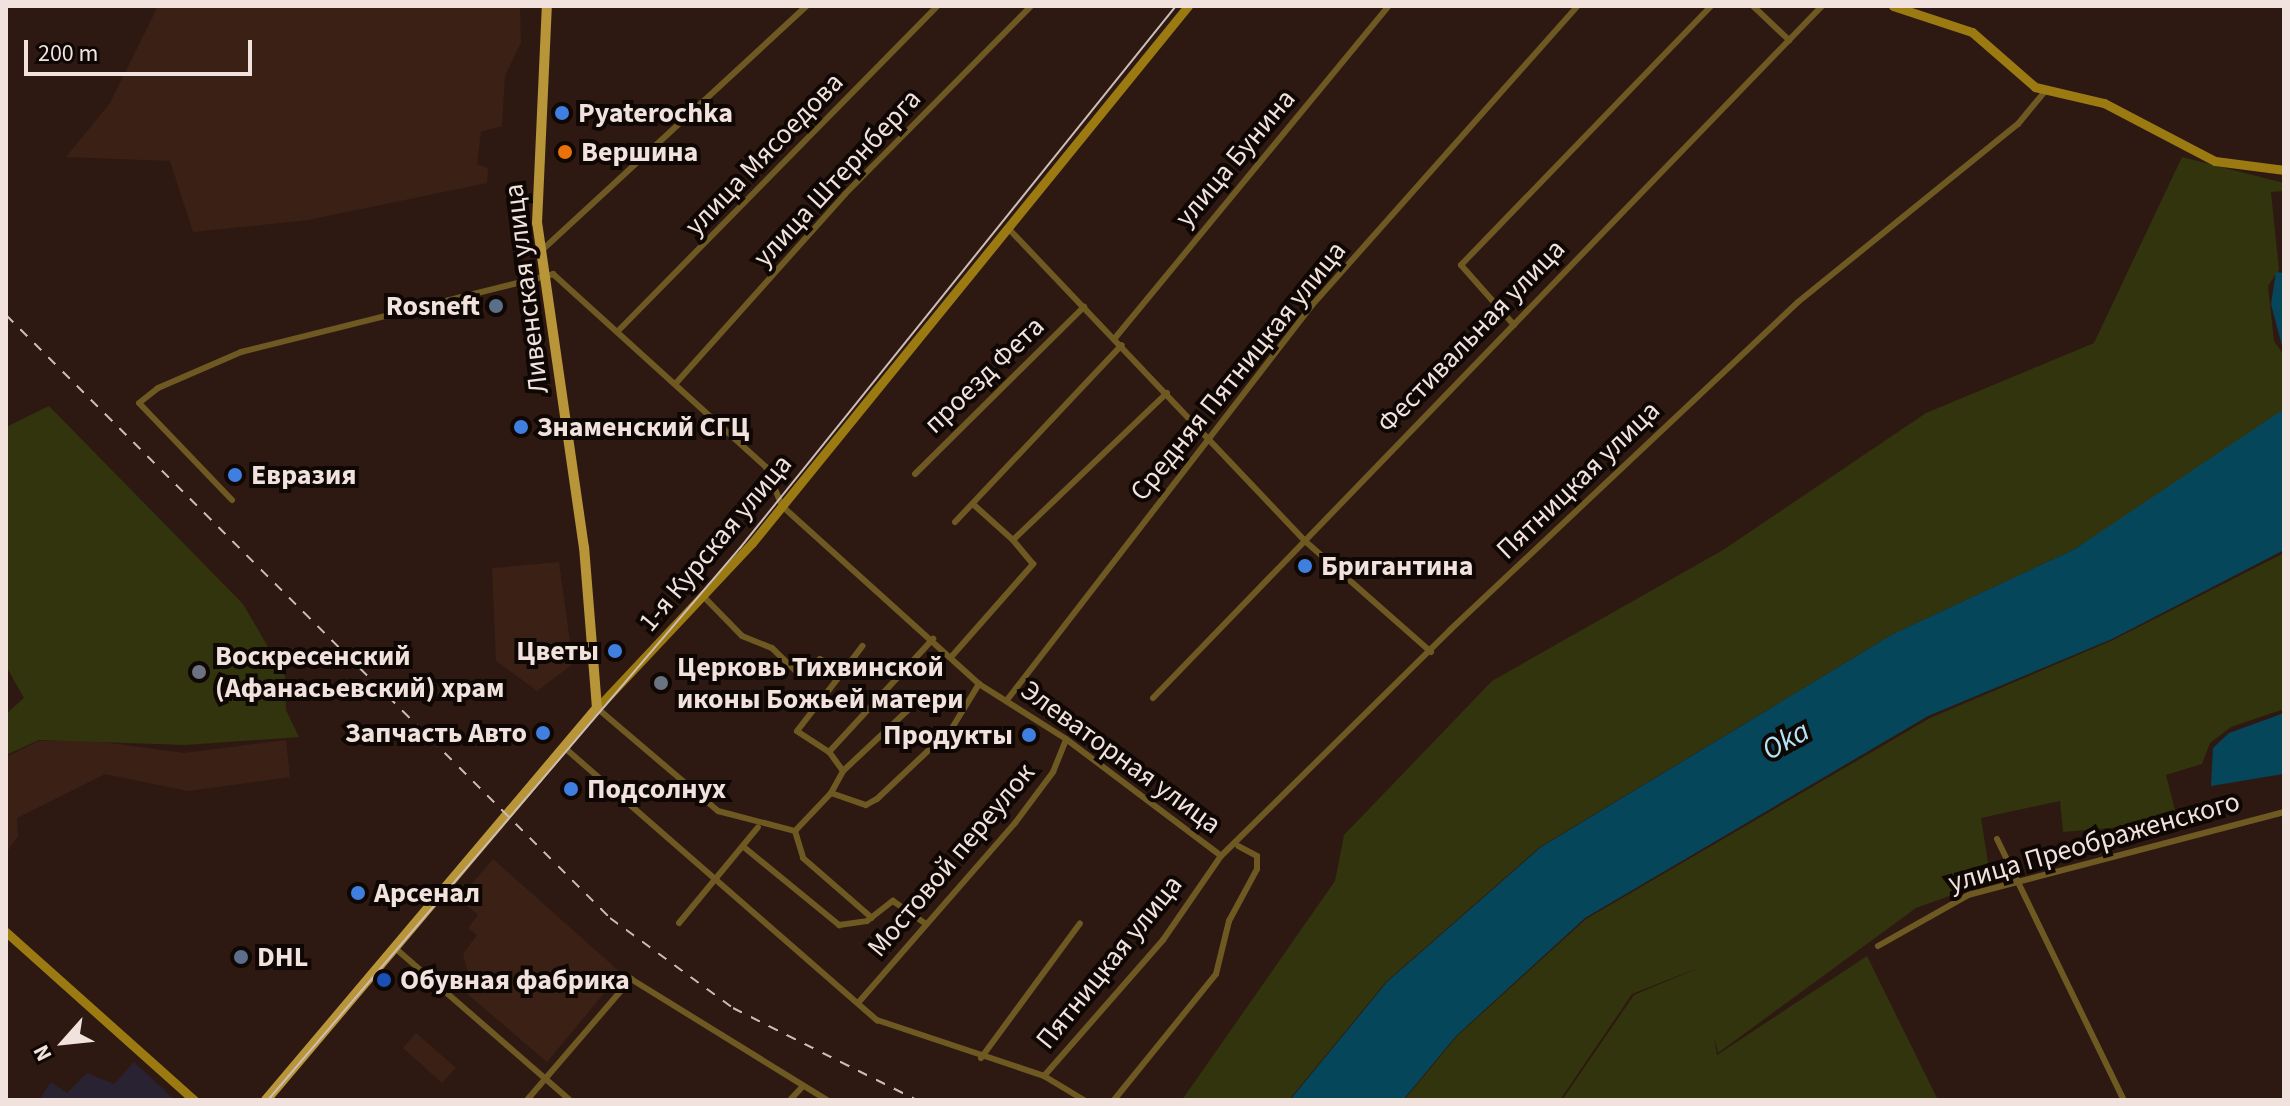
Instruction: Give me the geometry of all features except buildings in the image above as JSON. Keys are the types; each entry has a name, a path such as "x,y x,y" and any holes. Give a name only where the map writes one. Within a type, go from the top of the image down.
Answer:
{"main road":[{"name":"Ливенская улица","path":"547,6 535,190 540,252 584,548 597,708"},
{"name":"1-я Курская улица","path":"266,1100 490,834 530,793 597,708"}],"street":[{"path":"540,252 807,6"},
{"name":"улица Мясоедова","path":"620,329 937,6"},
{"name":"улица Штернберга","path":"677,382 845,194 1031,6"},
{"name":"1-я Курская улица","path":"597,708 704,597 782,506 1006,226 1188,6"},
{"name":"улица Бунина","path":"1115,338 1389,6"},
{"name":"Средняя Пятницкая улица","path":"1007,700 1313,304 1578,6"},
{"path":"1514,325 1461,265 1711,6"},
{"path":"1753,6 1789,40"},
{"name":"Фестивальная улица","path":"1153,698 1822,6"},
{"path":"1893,6 1972,32 2022,80 2046,90 2104,103 2180,147 2215,161 2284,170"},
{"name":"Пятницкая улица","path":"1044,1076 1163,940 1221,856 1238,846 1431,652 1798,302 2018,124 2046,90"},
{"path":"1006,226 1305,541 1431,652"},
{"path":"232,500 139,403 241,352 544,273"},
{"name":"Элеваторная улица","path":"544,273 562,279 677,382 766,467 782,506 952,656 979,684 1066,739 1221,856"},
{"name":"проезд Фета","path":"915,474 1084,307"},
{"path":"955,522 1122,345"},
{"path":"1013,540 1167,393"},
{"path":"952,656 1033,564 1013,540 974,505"},
{"path":"704,597 742,636 772,648 801,676 820,659 842,673"},
{"path":"829,752 933,639"},
{"path":"843,771 829,752 797,731 862,646"},
{"path":"831,793 866,805 877,799 952,728 979,684"},
{"path":"795,831 831,793 843,771 923,696"},
{"path":"597,708 718,811 758,827 795,831"},
{"name":"Мостовой переулок","path":"858,1003 1015,823 1053,772 1066,739"},
{"path":"566,749 877,1020 981,1058 1044,1076 1084,1100"},
{"name":"улица Преображенского","path":"1878,946 1968,895 2284,812"},
{"path":"679,923 718,882 758,827"},
{"path":"795,831 803,858 872,918"},
{"path":"1997,839 2124,1100"},
{"path":"1114,1100 1216,974 1229,921 1257,869 1257,856 1238,846"},
{"path":"745,848 825,919 839,925 872,918 893,901 926,924"},
{"path":"981,1058 1080,923"},
{"path":"6,932 194,1100"},
{"path":"395,948 570,1100"},
{"path":"527,1100 631,979 827,1100"},
{"path":"790,1100 802,1087"}],"shaded area":[{"path":"158,6 520,6 521,42 505,76 502,126 481,132 477,164 488,168 487,183 308,220 193,232 170,161 66,157 110,103"},
{"path":"559,562 573,664 537,691 496,661 492,568"},
{"path":"88,740 184,753 286,740 290,777 188,791 105,774 17,818 18,836 6,853 6,757 39,741"},
{"path":"493,859 621,973 547,1062 464,991 471,983 463,954 477,935 468,928 478,915 459,899"},
{"path":"416,1033 456,1068 442,1083 403,1048"},
{"path":"134,1062 175,1100 39,1100 51,1082 67,1093 87,1073 114,1084"}],"green space":[{"path":"2182,157 2284,183 2284,191 2271,192 2279,270 2268,286 2274,341 2284,355 2284,408 2274,421 2075,549 1893,634 1540,847 1386,982 1289,1100 1182,1100 1335,881 1344,835 1492,681 1723,550 1926,413 2094,343"},
{"path":"49,406 243,604 285,676 286,710 299,737 185,745 39,740 6,755 6,714 24,698 6,666 6,427"},
{"path":"2284,553 2284,709 2231,727 2210,743 2202,764 2166,775 2178,822 2063,832 2060,801 1981,818 1991,881 1916,908 1718,1053 1714,1036 1717,1055 1867,956 1938,1100 1562,1100 1634,995 1703,966 1632,994 1560,1100 1404,1100 1457,1036 1586,919 1930,718 2113,640"}],"water":[{"path":"2276,272 2284,273 2284,353 2271,304"},
{"name":"Oka","path":"2284,409 2284,550 2112,639 1928,716 1585,918 1456,1036 1403,1100 1290,1100 1387,982 1541,847 1893,634 2075,549"},
{"path":"2284,713 2283,774 2211,786 2213,748 2229,733"}],"tram line":[{"path":"268,1100 740,548 1176,6"}],"railway":[{"path":"6,315 610,918 733,1008 917,1100"}],"place":[{"name":"Pyaterochka","path":"562,113"},
{"name":"Вершина","path":"565,152"},
{"name":"Rosneft","path":"496,306"},
{"name":"Знаменский СГЦ","path":"521,427"},
{"name":"Евразия","path":"235,475"},
{"name":"Бригантина","path":"1305,566"},
{"name":"Цветы","path":"615,651"},
{"name":"Воскресенский (Афанасьевский) храм","path":"199,672"},
{"name":"Церковь Тихвинской иконы Божьей матери","path":"661,683"},
{"name":"Запчасть Авто","path":"543,733"},
{"name":"Продукты","path":"1029,735"},
{"name":"Подсолнух","path":"571,789"},
{"name":"Арсенал","path":"358,893"},
{"name":"DHL","path":"241,957"},
{"name":"Обувная фабрика","path":"384,980"}]}
